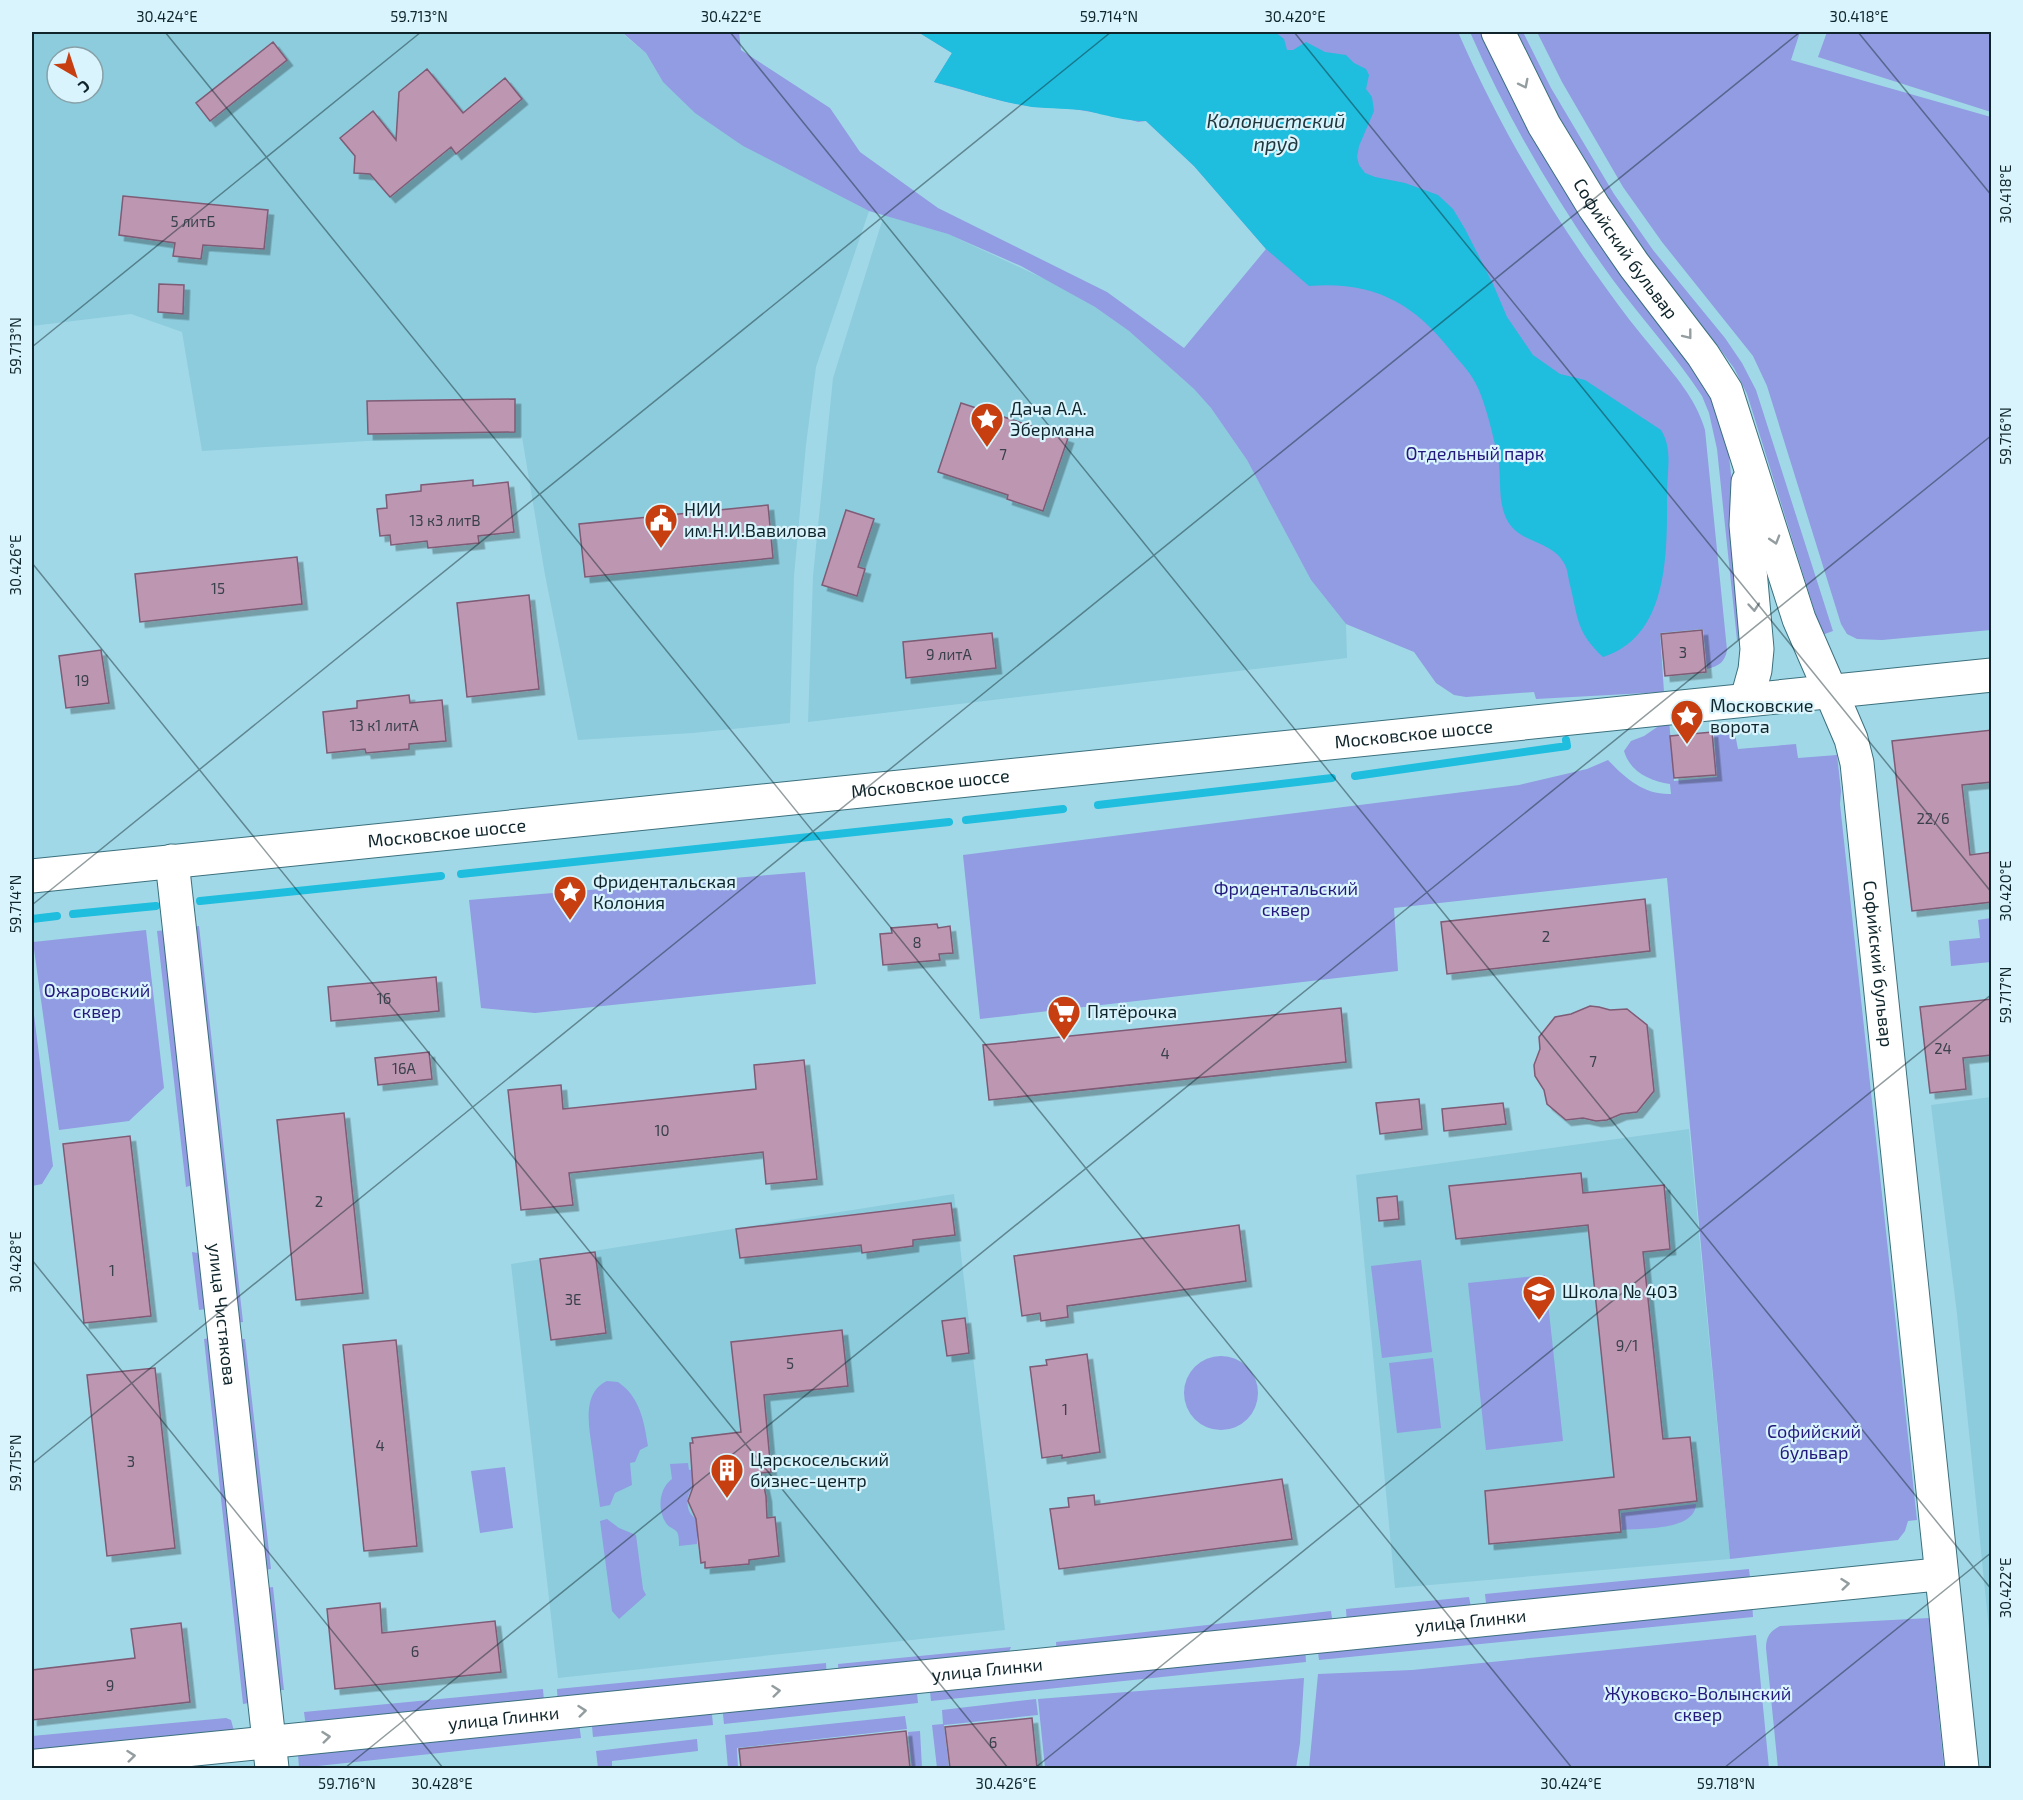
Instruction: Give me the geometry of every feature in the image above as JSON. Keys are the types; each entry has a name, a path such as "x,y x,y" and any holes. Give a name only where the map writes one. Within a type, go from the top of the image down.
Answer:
{"main road":[{"name":"Софийский бульвар","path":"1498,32 1544,124 1594,207 1634,265 1703,355 1726,391 1799,619 1851,739 1857,763 1962,1768"},
{"name":"Софийский бульвар","path":"1747,699 1755,669 1757,649 1746,525 1749,465"},
{"name":"Московское шоссе","path":"32,876 1992,675"},
{"name":"улица Чистякова","path":"172,861 270,1755"}],"street":[{"name":"улица Глинки","path":"32,1766 270,1755 1942,1574"}],"shaded area":[{"path":"32,32 625,32 624,35 646,53 663,82 743,146 869,211 816,367 794,576 790,723 693,733 578,740 545,575 522,437 367,441 202,451 182,332 131,314 32,326"},
{"path":"884,215 948,234 1047,280 1095,307 1129,331 1194,389 1211,408 1247,460 1311,580 1346,624 1347,658 808,722 813,576 833,378"},
{"path":"1992,1097 1991,1650 1957,1314 1931,1105"},
{"name":"Школа № 403","path":"1689,1129 1730,1559 1395,1588 1356,1175"},
{"path":"954,1194 1005,1630 558,1678 511,1264"}],"green space":[{"name":"Отдельный парк","path":"626,32 739,32 741,50 830,108 860,152 938,208 1107,292 1184,348 1266,249 1194,166 1146,121 1138,122 1122,117 1067,108 1034,107 1002,101 934,82 952,53 918,32 1458,32 1489,99 1544,196 1612,296 1684,387 1701,418 1705,430 1727,650 1725,658 1718,665 1707,669 1703,629 1660,633 1664,692 1536,699 1534,692 1466,697 1454,695 1436,683 1414,652 1346,624 1311,580 1247,460 1211,408 1194,389 1129,331 1095,307 1021,266 948,234 869,211 743,146 695,113 663,82 646,53 624,34"},
{"path":"1470,32 1482,32 1712,390 1728,447 1749,638 1737,640 1717,449 1709,413 1702,396 1613,280 1572,221 1500,97"},
{"path":"1512,32 1523,32 1551,88 1614,194 1653,250 1725,338 1742,363 1756,390 1833,631 1822,635 1747,394 1734,368 1644,257 1604,201"},
{"path":"1537,32 1800,32 1791,60 1991,117 1991,630 1882,640 1857,639 1847,634 1841,624 1767,386 1753,356 1662,242 1623,187 1562,82"},
{"path":"1827,32 1991,32 1991,112 1818,57"},
{"name":"Фридентальский сквер","path":"1669,719 1674,781 1717,777 1714,735 1735,734 1738,749 1796,744 1798,758 1837,755 1840,804 1917,1520 1908,1521 1905,1531 1898,1540 1730,1559 1667,878 1394,908 1398,971 980,1019 963,855 1519,785 1587,769 1608,760 1636,784 1652,792 1671,794 1670,784 1655,781 1636,770 1624,751 1631,741 1644,736"},
{"path":"805,872 816,984 535,1013 481,1008 469,900"},
{"path":"1991,918 1991,962 1951,966 1949,941 1980,938 1978,920"},
{"path":"199,926 243,1322 235,1323 191,927"},
{"name":"Ожаровский сквер","path":"146,930 164,1088 129,1121 59,1130 33,942"},
{"path":"166,930 193,1185 186,1187 157,931"},
{"name":"Ожаровский сквер","path":"32,999 53,1166 42,1184 32,1186"},
{"path":"192,1252 200,1255 206,1309 199,1310"},
{"path":"1421,1260 1432,1352 1382,1358 1371,1266"},
{"path":"1545,1275 1563,1441 1486,1450 1468,1283"},
{"path":"210,1338 249,1703 243,1704 204,1339"},
{"path":"238,1339 245,1339 271,1569 264,1570"},
{"path":"1221,1356 1242,1362 1252,1372 1258,1393 1252,1414 1242,1424 1221,1430 1200,1424 1190,1414 1184,1393 1190,1372 1200,1362"},
{"path":"1433,1358 1441,1428 1397,1433 1389,1363"},
{"path":"607,1381 618,1382 636,1402 643,1419 648,1446 640,1450 635,1462 630,1463 632,1485 615,1493 610,1505 600,1507 589,1414 593,1394"},
{"path":"688,1463 689,1470 693,1469 695,1484 689,1493 688,1508 693,1517 698,1520 700,1536 697,1537 697,1544 679,1546 677,1532 667,1525 663,1518 661,1500 664,1488 672,1479 670,1464"},
{"path":"505,1467 513,1528 480,1533 471,1471"},
{"path":"1696,1504 1693,1513 1677,1524 1622,1530 1621,1513"},
{"path":"607,1519 619,1528 636,1535 643,1589 646,1595 619,1619 612,1611 600,1521"},
{"path":"1749,1569 1751,1587 1487,1612 1485,1594"},
{"path":"273,1587 284,1690 277,1690 266,1588"},
{"path":"1469,1597 1472,1612 1347,1626 1346,1609"},
{"path":"1752,1600 1753,1617 1319,1660 1317,1644"},
{"path":"1331,1611 1333,1626 1057,1657 1056,1642"},
{"path":"1929,1618 1944,1768 1778,1768 1766,1648 1771,1632 1780,1626"},
{"name":"Жуковско-Волынский сквер","path":"1756,1635 1769,1768 1309,1768 1318,1674 1412,1670"},
{"path":"1305,1644 1306,1662 931,1701 929,1682"},
{"path":"1011,1647 1006,1659 839,1678 838,1664"},
{"path":"826,1663 827,1681 558,1707 557,1689"},
{"path":"1304,1678 1296,1768 1045,1768 1038,1699"},
{"path":"916,1684 918,1703 724,1724 722,1705"},
{"path":"543,1689 544,1701 306,1727 304,1712"},
{"path":"1036,1699 1038,1715 944,1725 949,1768 937,1768 932,1725 943,1724 942,1710"},
{"path":"711,1704 713,1725 593,1737 591,1716"},
{"path":"905,1716 907,1729 737,1748 738,1768 728,1768 725,1735"},
{"path":"226,1718 231,1720 234,1731 32,1753 32,1736"},
{"path":"579,1723 581,1738 299,1768 298,1754"},
{"path":"920,1731 922,1768 912,1768 908,1732"},
{"path":"697,1739 698,1751 612,1761 612,1768 598,1768 596,1751"}],"water":[{"name":"Колонистский пруд","path":"918,32 1275,32 1284,39 1287,50 1293,50 1306,42 1325,52 1346,55 1354,63 1366,69 1369,75 1366,89 1372,97 1374,111 1359,146 1357,157 1365,173 1405,183 1438,195 1453,209 1465,229 1507,317 1533,355 1560,374 1585,380 1661,430 1665,437 1668,460 1664,564 1653,611 1641,631 1625,646 1603,657 1588,640 1579,624 1564,563 1551,550 1520,534 1507,520 1502,505 1494,440 1476,383 1422,319 1389,298 1372,291 1332,285 1309,286 1266,249 1194,166 1146,121 1081,110 1020,105 934,82 952,53"}],"building":[{"path":"273,42 287,60 210,121 196,103"},
{"path":"427,69 463,113 505,78 522,99 456,154 451,147 390,197 370,174 354,173 355,156 340,138 373,111 396,140 399,92"},
{"path":"123,196 268,210 264,249 203,245 201,259 173,256 175,243 119,235"},
{"path":"159,284 184,285 183,314 158,312"},
{"path":"515,399 515,432 368,434 367,401"},
{"path":"961,403 1068,438 1043,511 1007,499 1008,495 938,472"},
{"path":"473,480 473,486 508,482 514,532 478,536 479,543 428,548 427,541 391,545 390,535 380,536 377,509 387,508 386,495 421,491 421,485"},
{"path":"768,505 773,558 585,577 579,524"},
{"path":"846,510 874,519 858,567 865,569 857,596 822,585"},
{"path":"297,557 302,604 140,622 135,574"},
{"path":"529,595 539,689 467,697 457,603"},
{"path":"1702,630 1706,672 1665,676 1661,634"},
{"path":"992,633 996,668 906,678 903,642"},
{"path":"101,650 109,703 66,708 59,656"},
{"path":"409,695 410,703 442,700 446,741 409,744 409,749 366,753 365,749 327,753 323,712 357,708 357,701"},
{"path":"1992,730 1992,782 1962,785 1970,855 1992,852 1992,902 1912,911 1892,741"},
{"path":"1712,732 1716,775 1674,778 1670,736"},
{"path":"1645,899 1650,951 1447,974 1441,922"},
{"path":"937,924 938,928 950,926 953,953 939,954 940,960 883,965 880,934 892,933 891,928"},
{"path":"436,977 439,1011 331,1021 328,987"},
{"path":"1992,999 1992,1055 1963,1058 1966,1089 1930,1093 1920,1007"},
{"path":"1590,1006 1610,1010 1627,1009 1647,1025 1654,1091 1637,1112 1621,1114 1607,1120 1596,1121 1583,1118 1566,1120 1547,1104 1544,1090 1535,1076 1534,1065 1540,1049 1539,1037 1555,1017 1571,1014"},
{"path":"1341,1008 1346,1062 989,1100 983,1045"},
{"path":"429,1052 432,1079 378,1085 375,1058"},
{"path":"804,1060 817,1179 766,1184 763,1152 569,1173 573,1205 521,1210 508,1090 561,1085 563,1109 756,1089 754,1065"},
{"path":"1419,1099 1422,1129 1380,1134 1376,1103"},
{"path":"1503,1103 1506,1124 1444,1131 1442,1109"},
{"path":"344,1113 363,1293 296,1300 277,1120"},
{"path":"130,1136 151,1316 84,1323 63,1144"},
{"path":"1581,1173 1583,1193 1664,1185 1670,1249 1643,1252 1663,1439 1690,1437 1697,1501 1619,1510 1621,1532 1489,1544 1485,1491 1614,1477 1588,1225 1456,1239 1449,1186"},
{"path":"1397,1196 1399,1219 1379,1221 1377,1198"},
{"path":"951,1203 955,1235 913,1240 913,1246 862,1253 861,1245 740,1258 736,1229"},
{"path":"1239,1225 1246,1281 1067,1306 1068,1317 1041,1321 1040,1313 1022,1316 1014,1256"},
{"path":"595,1252 606,1333 551,1340 540,1259"},
{"path":"965,1318 969,1353 947,1356 942,1321"},
{"path":"842,1330 848,1386 764,1395 771,1472 761,1473 766,1496 767,1518 775,1517 779,1556 749,1560 749,1564 705,1568 705,1562 701,1563 696,1519 688,1501 693,1487 690,1443 693,1443 692,1438 741,1432 731,1342"},
{"path":"396,1340 417,1546 364,1551 343,1345"},
{"path":"1087,1354 1100,1452 1062,1458 1062,1455 1042,1458 1030,1367 1047,1365 1046,1360"},
{"path":"155,1368 175,1548 107,1556 87,1375"},
{"path":"1282,1479 1292,1539 1059,1569 1050,1509 1069,1507 1068,1498 1094,1495 1095,1505"},
{"path":"380,1603 382,1633 495,1621 501,1672 335,1689 327,1609"},
{"path":"181,1623 190,1702 32,1720 32,1670 135,1658 131,1629"},
{"path":"1032,1718 1037,1768 950,1768 945,1727"},
{"path":"906,1731 910,1768 741,1768 739,1749"}],"waterway":[{"path":"1355,776 1567,746 1566,740"},
{"path":"1098,805 1332,778"},
{"path":"966,820 1063,809"},
{"path":"461,874 949,822"},
{"path":"200,901 441,876"},
{"path":"73,914 156,906"},
{"path":"32,919 57,916"}],"place":[{"name":"Дача А.А. Эбермана","path":"987,448"},
{"name":"НИИ им.Н.И.Вавилова","path":"661,549"},
{"name":"Московские ворота","path":"1687,745"},
{"name":"Фридентальская Колония","path":"570,921"},
{"name":"Пятёрочка","path":"1064,1041"},
{"name":"Школа № 403","path":"1539,1321"},
{"name":"Царскосельский бизнес-центр","path":"727,1499"}]}
